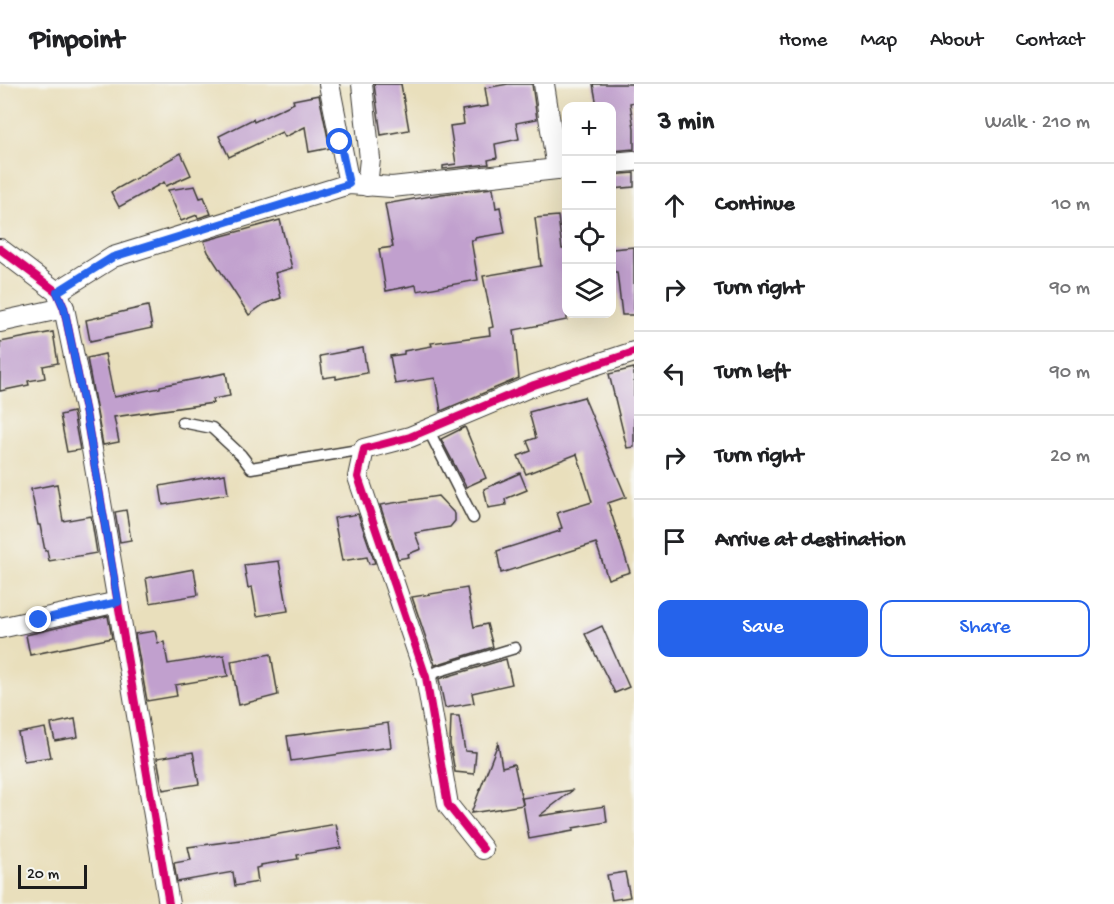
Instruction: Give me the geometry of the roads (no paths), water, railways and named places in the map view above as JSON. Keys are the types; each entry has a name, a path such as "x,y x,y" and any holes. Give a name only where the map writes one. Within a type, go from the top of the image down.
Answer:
{"street":[{"path":"329,84 358,185"},
{"path":"358,185 370,159 362,84"},
{"path":"0,322 61,300 113,257 358,185 392,187 562,169 544,84"},
{"path":"616,163 634,161"},
{"path":"0,249 61,300 86,414 170,904"},
{"path":"483,849 448,805 426,677 358,477 363,449 410,437 534,385 634,352"},
{"path":"0,628 118,602"}],"lane":[{"path":"182,422 212,428 241,455 251,468 363,449"},
{"path":"428,429 473,518"},
{"path":"426,677 515,648"}]}
